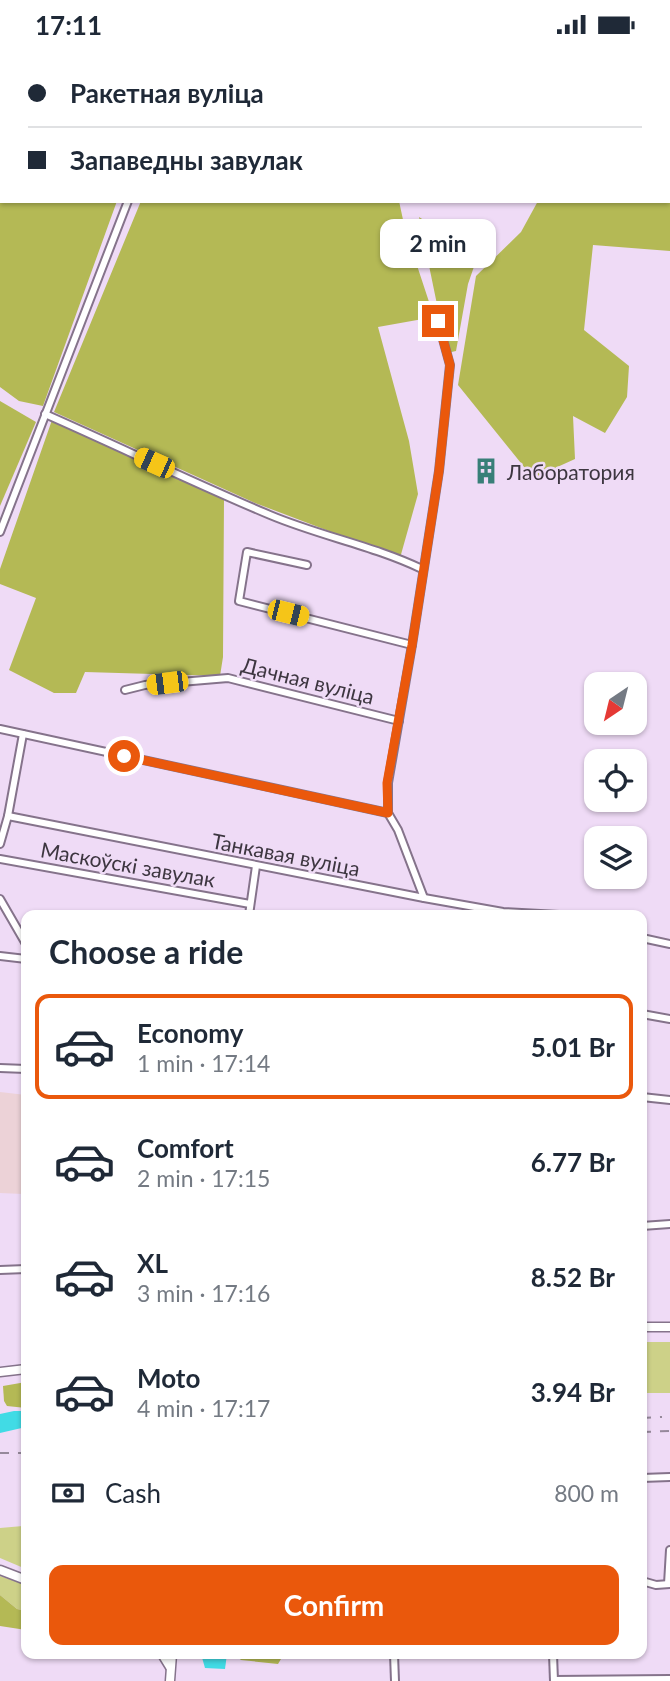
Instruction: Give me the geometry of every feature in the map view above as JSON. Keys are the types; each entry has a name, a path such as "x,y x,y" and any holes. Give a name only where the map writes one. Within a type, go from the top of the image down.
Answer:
{"main road":[{"path":"647,1327 670,1327"},
{"path":"0,1372 21,1370"},
{"path":"0,1570 21,1578"},
{"path":"165,1659 170,1667"},
{"path":"170,1681 171,1659"}],"street":[{"path":"0,532 127,203"},
{"name":"Дачная вуліца","path":"424,898 398,830 388,813 387,783 439,471 450,365 438,321"},
{"path":"45,414 272,516 335,540 400,558 422,569"},
{"path":"307,565 247,552 239,601 412,645"},
{"name":"Дачная вуліца","path":"125,690 156,684 228,678 399,721"},
{"path":"0,729 388,813"},
{"path":"0,844 8,816 23,734"},
{"name":"Танкавая вуліца","path":"8,816 492,910"},
{"name":"Маскоўскі завулак","path":"0,859 250,904"},
{"path":"249,910 256,866"},
{"path":"0,899 21,935"},
{"path":"647,939 670,944"},
{"path":"0,956 21,958"},
{"path":"647,1015 670,1019"},
{"path":"0,1068 21,1069"},
{"path":"647,1098 670,1100"},
{"path":"647,1226 670,1224"},
{"path":"0,1270 21,1269"},
{"path":"647,1478 670,1478"},
{"path":"647,1582 669,1584 670,1550"},
{"path":"394,1659 395,1681"},
{"path":"553,1659 554,1681 670,1679"}],"shaded area":[{"path":"0,1092 21,1094 21,1194 0,1193"}],"green space":[{"path":"0,203 116,203 43,406 19,401 0,387"},
{"path":"140,203 399,203 405,229 434,317 378,327 409,441 418,494 400,558 255,503 54,412"},
{"path":"537,203 670,203 670,251 593,245 584,330 629,366 627,397 605,433 573,416 575,459 533,478 458,385 476,276 521,232"},
{"path":"419,217 478,255 468,284 456,351 447,353"},
{"path":"0,401 36,422 0,506"},
{"path":"52,420 224,499 223,657 220,676 85,672 76,693 54,693 9,670 36,598 0,584 0,569"},
{"path":"647,1342 670,1342 670,1393 647,1393"},
{"path":"21,1383 21,1407 7,1406 3,1386"},
{"path":"21,1526 21,1567 0,1558 0,1528"},
{"path":"0,1576 21,1583 21,1610 17,1609 0,1595"},
{"path":"0,1595 21,1610 21,1629 0,1626"},
{"path":"240,1659 281,1659 278,1664"}],"water":[{"path":"21,1411 21,1428 0,1433 0,1414"},
{"path":"202,1659 226,1659 225,1669 205,1668"}],"railway":[{"path":"647,1418 662,1417"},
{"path":"647,1432 670,1431"},
{"path":"0,1453 21,1453"}],"place":[{"name":"Лаборатория","path":"486,471"}],"route":[{"path":"124,756 388,813 387,783 439,471 450,365 438,321"}]}
